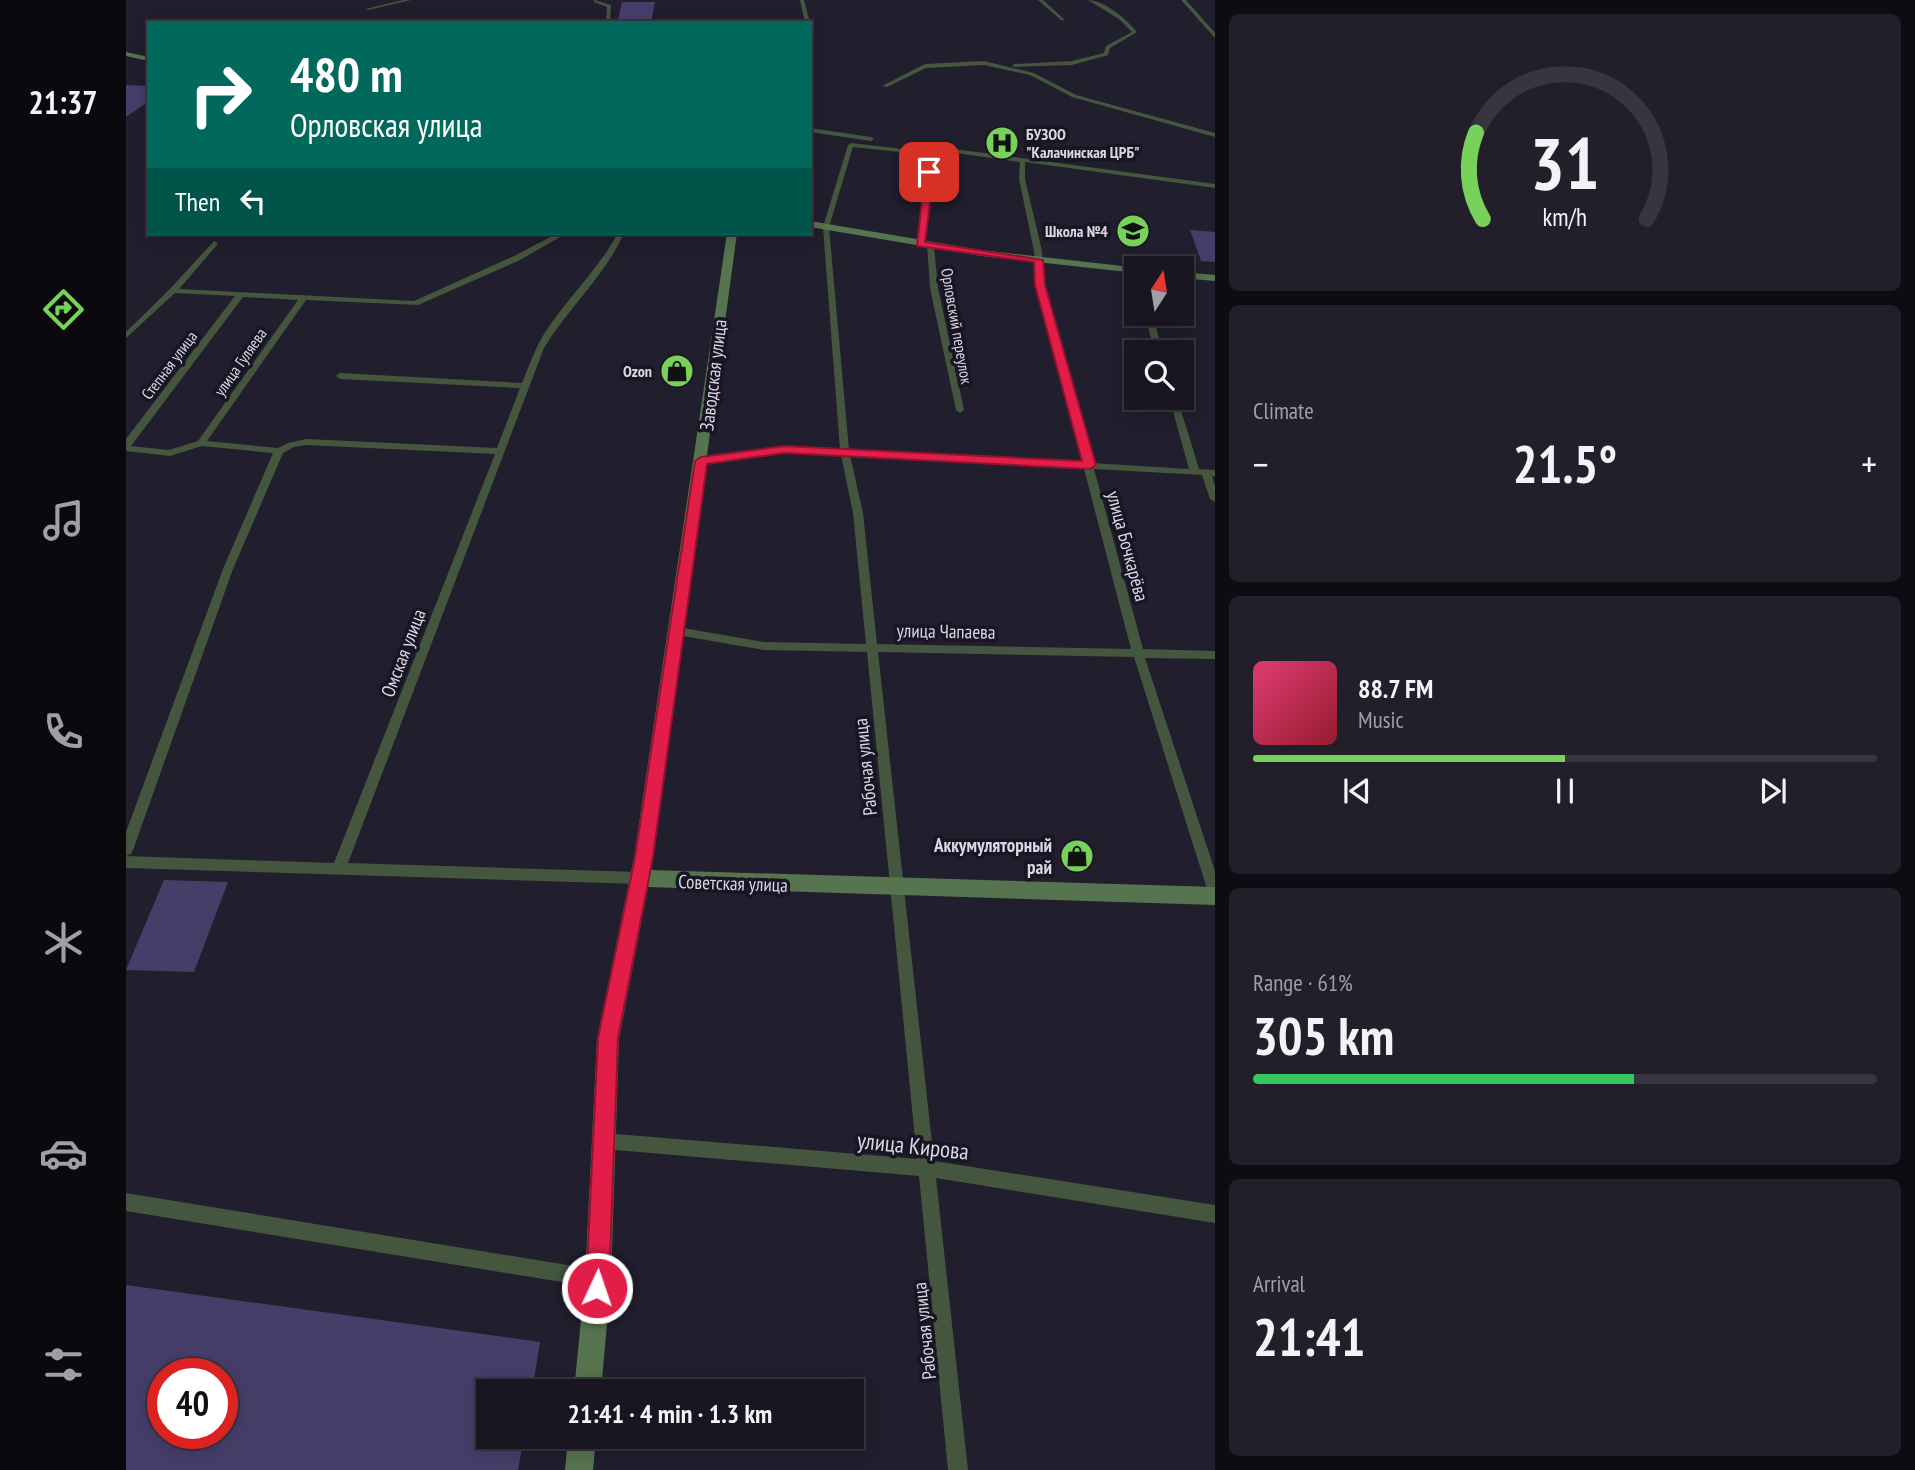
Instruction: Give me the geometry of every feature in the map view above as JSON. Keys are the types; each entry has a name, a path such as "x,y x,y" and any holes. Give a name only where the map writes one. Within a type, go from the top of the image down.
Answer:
{"street":[{"path":"368,9 409,0"},
{"path":"802,0 807,21"},
{"path":"1040,0 1063,19"},
{"path":"1010,68 1085,61 1106,54 1108,47 1118,39 1135,32 1121,18 1090,0"},
{"path":"1183,0 1215,36"},
{"path":"596,1 609,6 608,21"},
{"path":"126,54 147,59"},
{"path":"885,86 929,65 975,62 1010,68 1044,80 1074,96 1215,135"},
{"path":"812,130 932,151 1215,186"},
{"name":"Рабочая улица","path":"932,151 851,145 826,227 845,452 858,513 958,1470"},
{"name":"Орловский переулок","path":"932,151 925,245 961,410"},
{"name":"улица Бочкарёва","path":"1022,163 1022,180 1039,260 1040,285 1138,653 1215,894"},
{"path":"812,224 925,245 1124,269"},
{"path":"173,291 415,303 517,258 559,235"},
{"name":"Омская улица","path":"339,868 499,451 550,330 589,282 620,235"},
{"name":"Заводская улица","path":"588,1379 598,1279 608,1038 639,878 677,631 732,235"},
{"path":"126,336 173,291 214,243"},
{"path":"1194,276 1215,278"},
{"name":"Степная улица","path":"201,443 170,453 126,448 240,295"},
{"name":"улица Гуляева","path":"201,443 303,298"},
{"path":"340,376 526,386"},
{"path":"1178,410 1215,499"},
{"path":"126,850 228,569 279,452 291,444 306,442 499,451"},
{"path":"201,443 279,452"},
{"path":"701,461 784,450 1205,473"},
{"name":"улица Чапаева","path":"677,631 764,646 1215,655"},
{"name":"Советская улица","path":"126,862 897,888 1215,894"},
{"name":"улица Кирова","path":"604,1141 927,1168 1215,1214"},
{"path":"126,1202 598,1279"},
{"path":"579,1470 581,1449"}],"shaded area":[{"path":"622,2 655,2 651,21 617,21"},
{"path":"126,85 147,86 147,102 126,117"},
{"path":"1190,230 1215,232 1215,262 1201,261"},
{"path":"164,880 228,882 194,972 126,970"},
{"path":"126,1285 540,1342 534,1379 476,1379 476,1449 522,1449 518,1470 126,1470"}],"place":[{"name":"БУЗОО \"Калачинская ЦРБ\"","path":"1002,143"},
{"name":"Школа №4","path":"1133,231"},
{"name":"Ozon","path":"677,371"},
{"name":"Аккумуляторный рай","path":"1077,856"}],"route":[{"path":"597,1288 608,1038 644,857 701,461 741,453 784,450 1090,465 1040,285 1039,260 920,244 929,172"}]}
